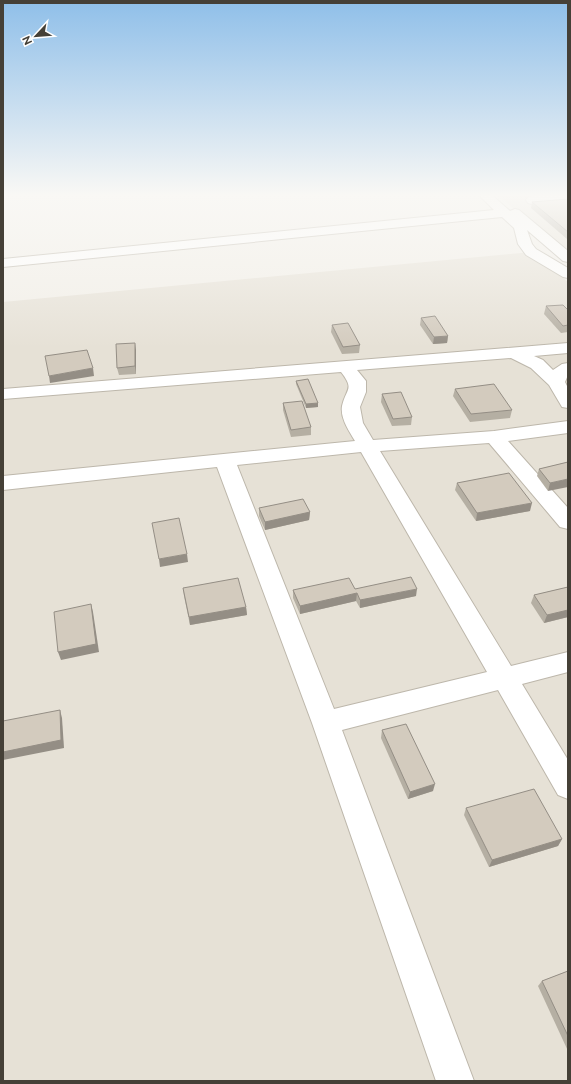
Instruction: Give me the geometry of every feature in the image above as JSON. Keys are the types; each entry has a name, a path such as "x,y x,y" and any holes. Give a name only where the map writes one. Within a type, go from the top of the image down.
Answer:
{"street":[{"path":"3,262 161,247"},
{"path":"527,247 531,252 568,274"},
{"path":"555,247 568,258"},
{"path":"3,394 346,367 513,352 564,350"},
{"path":"513,352 537,364 556,382 568,403"},
{"path":"346,367 357,381 356,392 351,407 354,422 366,446 568,786"},
{"path":"556,382 560,373 568,368"},
{"path":"3,483 225,462 366,446 494,436 568,427"},
{"path":"494,436 568,522"},
{"path":"225,462 326,723 456,1081"},
{"path":"326,723 568,662"}],"shaded area":[{"path":"561,247 568,247 568,252"},
{"path":"531,252 568,282 568,1081 3,1081 3,302"}],"building":[{"path":"563,305 568,310 568,325 563,326 546,306"},
{"path":"435,316 448,336 434,337 421,318"},
{"path":"348,323 360,345 343,347 332,325"},
{"path":"135,343 135,366 117,368 116,344"},
{"path":"87,350 93,368 49,376 45,356"},
{"path":"308,379 318,403 306,404 296,381"},
{"path":"494,384 512,410 471,414 455,389"},
{"path":"401,392 412,417 393,419 382,394"},
{"path":"302,401 311,427 291,430 283,403"},
{"path":"568,462 568,479 550,483 539,469"},
{"path":"509,473 532,503 477,513 457,483"},
{"path":"303,499 310,512 265,522 259,508"},
{"path":"179,518 187,554 159,559 152,523"},
{"path":"411,577 417,589 360,600 357,593 300,606 293,590 349,578 355,589"},
{"path":"238,578 246,607 189,617 183,588"},
{"path":"568,587 568,610 547,615 534,595"},
{"path":"91,604 96,644 58,652 54,612"},
{"path":"60,710 61,740 3,752 3,721"},
{"path":"406,724 435,784 410,792 382,730"},
{"path":"534,789 562,839 492,860 466,808"},
{"path":"568,971 568,1036 542,981"}]}
